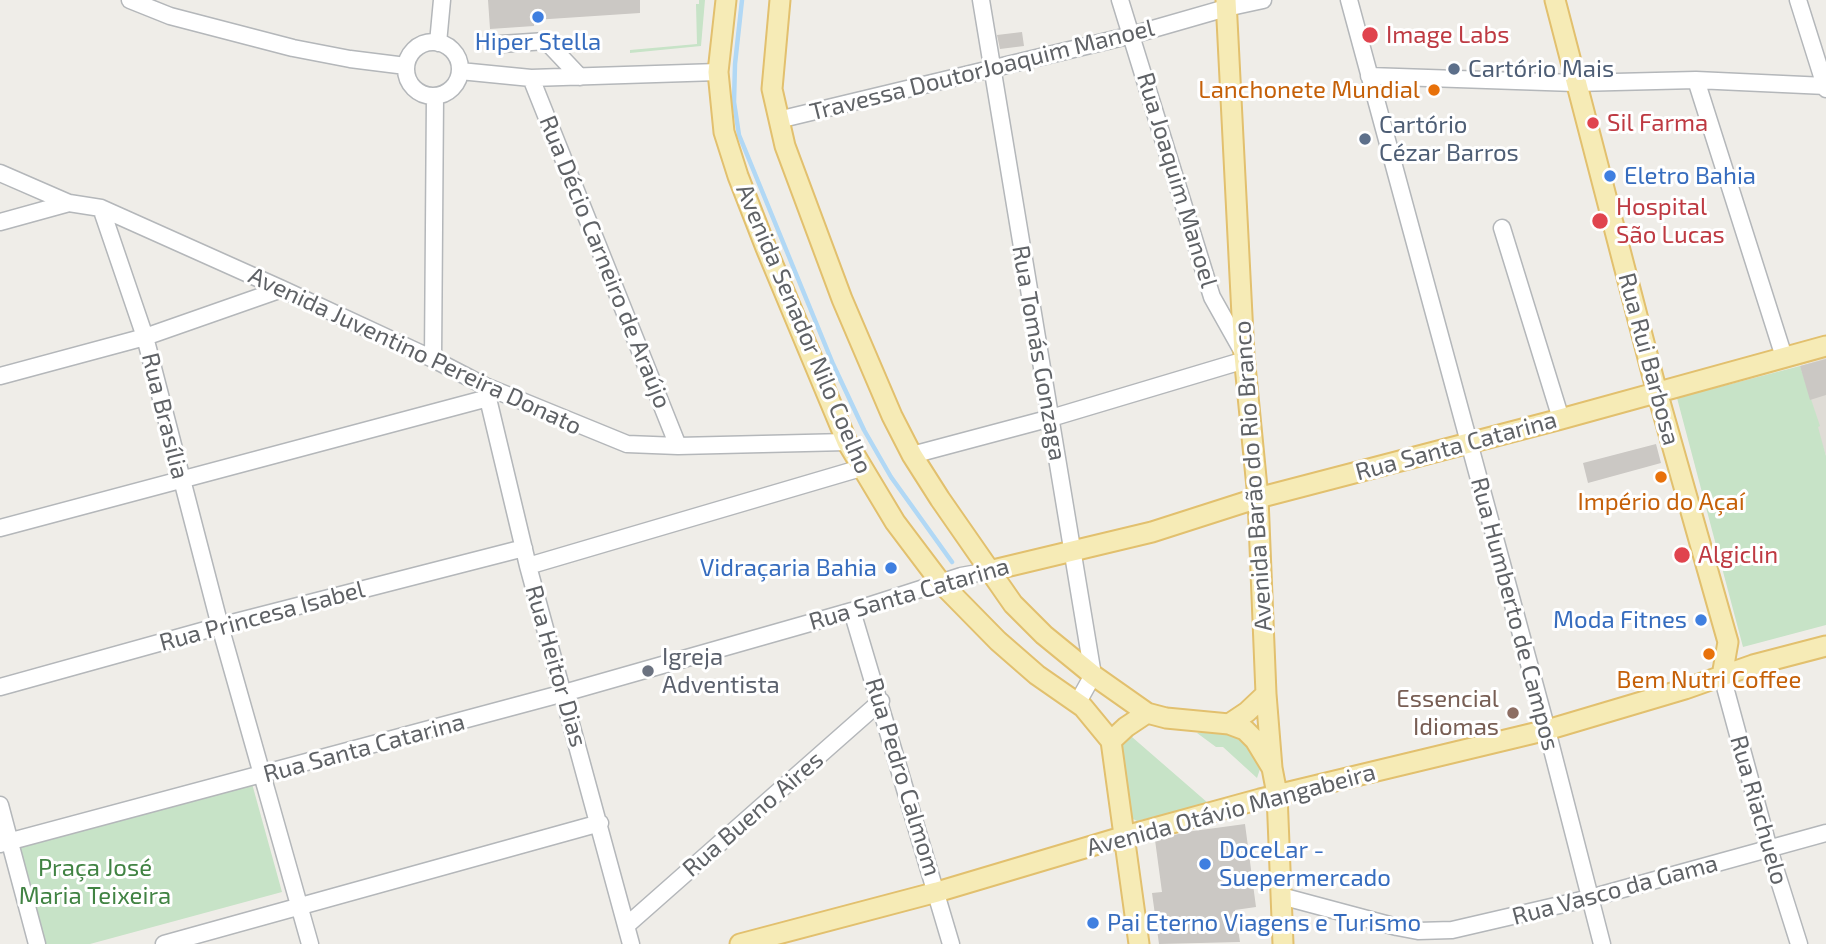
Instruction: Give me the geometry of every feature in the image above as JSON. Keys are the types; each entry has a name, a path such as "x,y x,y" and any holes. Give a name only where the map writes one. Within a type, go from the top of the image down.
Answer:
{"main road":[{"name":"Avenida Senador Nilo Coelho","path":"726,0 718,72 724,132 766,248 847,442 895,522 941,583 998,641 1037,675 1078,702 1111,741"},
{"name":"Avenida Senador Nilo Coelho","path":"780,0 772,89 785,146 842,299 892,416 912,455 989,571 1031,623 1093,675 1147,713 1166,718 1229,724"},
{"name":"Rua Rui Barbosa","path":"1555,0 1657,393 1728,642 1722,676"},
{"name":"Avenida Barão do Rio Branco","path":"1226,4 1244,357 1258,498 1266,694 1272,768 1277,794 1283,944"},
{"name":"Rua Santa Catarina","path":"989,571 1152,532 1258,498 1561,419 1826,345"},
{"path":"1728,642 1753,665"},
{"name":"Avenida Otávio Mangabeira","path":"740,944 783,938 1125,836 1277,794 1547,730 1753,665 1826,646"},
{"path":"1229,724 1266,694"},
{"path":"1139,944 1111,741 1147,713"},
{"path":"1229,724 1249,733 1272,768"}],"street":[{"path":"130,0 181,19 293,48 406,66"},
{"path":"438,43 442,0"},
{"name":"Rua Tomás Gonzaga","path":"981,0 990,68 1074,549 1093,675"},
{"name":"Rua Joaquim Manoel","path":"1120,0 1212,297 1244,357"},
{"name":"Travessa DoutorJoaquim Manoel","path":"778,120 1132,35 1226,4 1263,0"},
{"name":"Rua Humberto de Campos","path":"1349,0 1547,730 1602,944"},
{"path":"1369,76 1575,83 1696,80 1825,87 1798,0"},
{"path":"501,44 546,34 580,77"},
{"path":"438,43 452,50 459,63 458,80 444,94 426,95 411,84 406,66 409,58 421,46 438,43"},
{"path":"460,71 531,78 718,72"},
{"name":"Rua Décio Carneiro de Araújo","path":"531,78 678,446"},
{"path":"1696,80 1784,357"},
{"path":"433,359 435,96"},
{"name":"Avenida Juventino Pereira Donato","path":"0,173 69,203 101,208 282,289 433,359 486,392 627,444 678,446 847,442"},
{"path":"0,222 69,203"},
{"name":"Rua Brasília","path":"101,208 145,337 220,626 310,944"},
{"path":"1502,228 1561,419"},
{"path":"0,376 145,337 282,289"},
{"path":"912,455 1051,418 1244,357"},
{"path":"0,528 181,480 486,392"},
{"name":"Rua Heitor Dias","path":"486,392 528,566 631,944"},
{"path":"528,566 861,468"},
{"name":"Rua Princesa Isabel","path":"0,687 220,626 524,548"},
{"name":"Rua Santa Catarina","path":"5,843 564,694 852,611 961,576 989,571"},
{"name":"Rua Pedro Calmom","path":"852,611 881,701 951,944"},
{"path":"1078,702 1093,675"},
{"name":"Rua Riachuelo","path":"1722,676 1769,849 1799,944"},
{"name":"Rua Bueno Aires","path":"626,926 881,701"},
{"path":"0,805 5,843 37,944"},
{"path":"164,944 600,823"},
{"name":"Rua Vasco da Gama","path":"1281,896 1397,927 1436,932 1590,898 1826,833"}],"shaded area":[{"path":"1826,358 1826,456 1800,366"}],"green space":[{"path":"699,0 705,0 701,46 630,53 630,50 697,44 696,4 699,4"},
{"path":"1800,366 1820,426 1818,427 1826,456 1826,625 1743,647 1677,398"},
{"path":"1235,728 1260,753 1257,778 1223,747 1216,747 1197,733"},
{"path":"1132,737 1208,803 1137,821 1131,818 1118,746"},
{"name":"Praça José Maria Teixeira","path":"251,780 282,892 90,944 43,944 15,843"}],"building":[{"name":"Hiper Stella","path":"488,0 640,0 640,13 534,20 534,26 490,29"},
{"path":"1022,32 1024,46 1000,49 997,35"},
{"path":"1826,359 1826,395 1810,400 1800,366"},
{"path":"1656,444 1661,463 1588,483 1583,463"},
{"name":"DoceLar - Suepermercado","path":"1245,824 1256,907 1235,910 1240,942 1159,944 1152,893 1162,892 1155,840 1186,832"}],"waterway":[{"path":"742,0 734,102 739,135 833,364 864,430 891,477 952,562"}],"place":[{"name":"Hiper Stella","path":"538,17"},
{"name":"Image Labs","path":"1370,35"},
{"name":"Cartório Mais","path":"1454,69"},
{"name":"Lanchonete Mundial","path":"1434,90"},
{"name":"Sil Farma","path":"1593,123"},
{"name":"Cartório Cézar Barros","path":"1365,139"},
{"name":"Eletro Bahia","path":"1610,176"},
{"name":"Hospital São Lucas","path":"1600,221"},
{"name":"Império do Açaí","path":"1661,477"},
{"name":"Algiclin","path":"1682,555"},
{"name":"Vidraçaria Bahia","path":"891,568"},
{"name":"Moda Fitnes","path":"1701,620"},
{"name":"Bem Nutri Coffee","path":"1709,654"},
{"name":"Igreja Adventista","path":"648,671"},
{"name":"Essencial Idiomas","path":"1513,713"},
{"name":"DoceLar - Suepermercado","path":"1205,864"},
{"name":"Pai Eterno Viagens e Turismo","path":"1093,923"}]}
